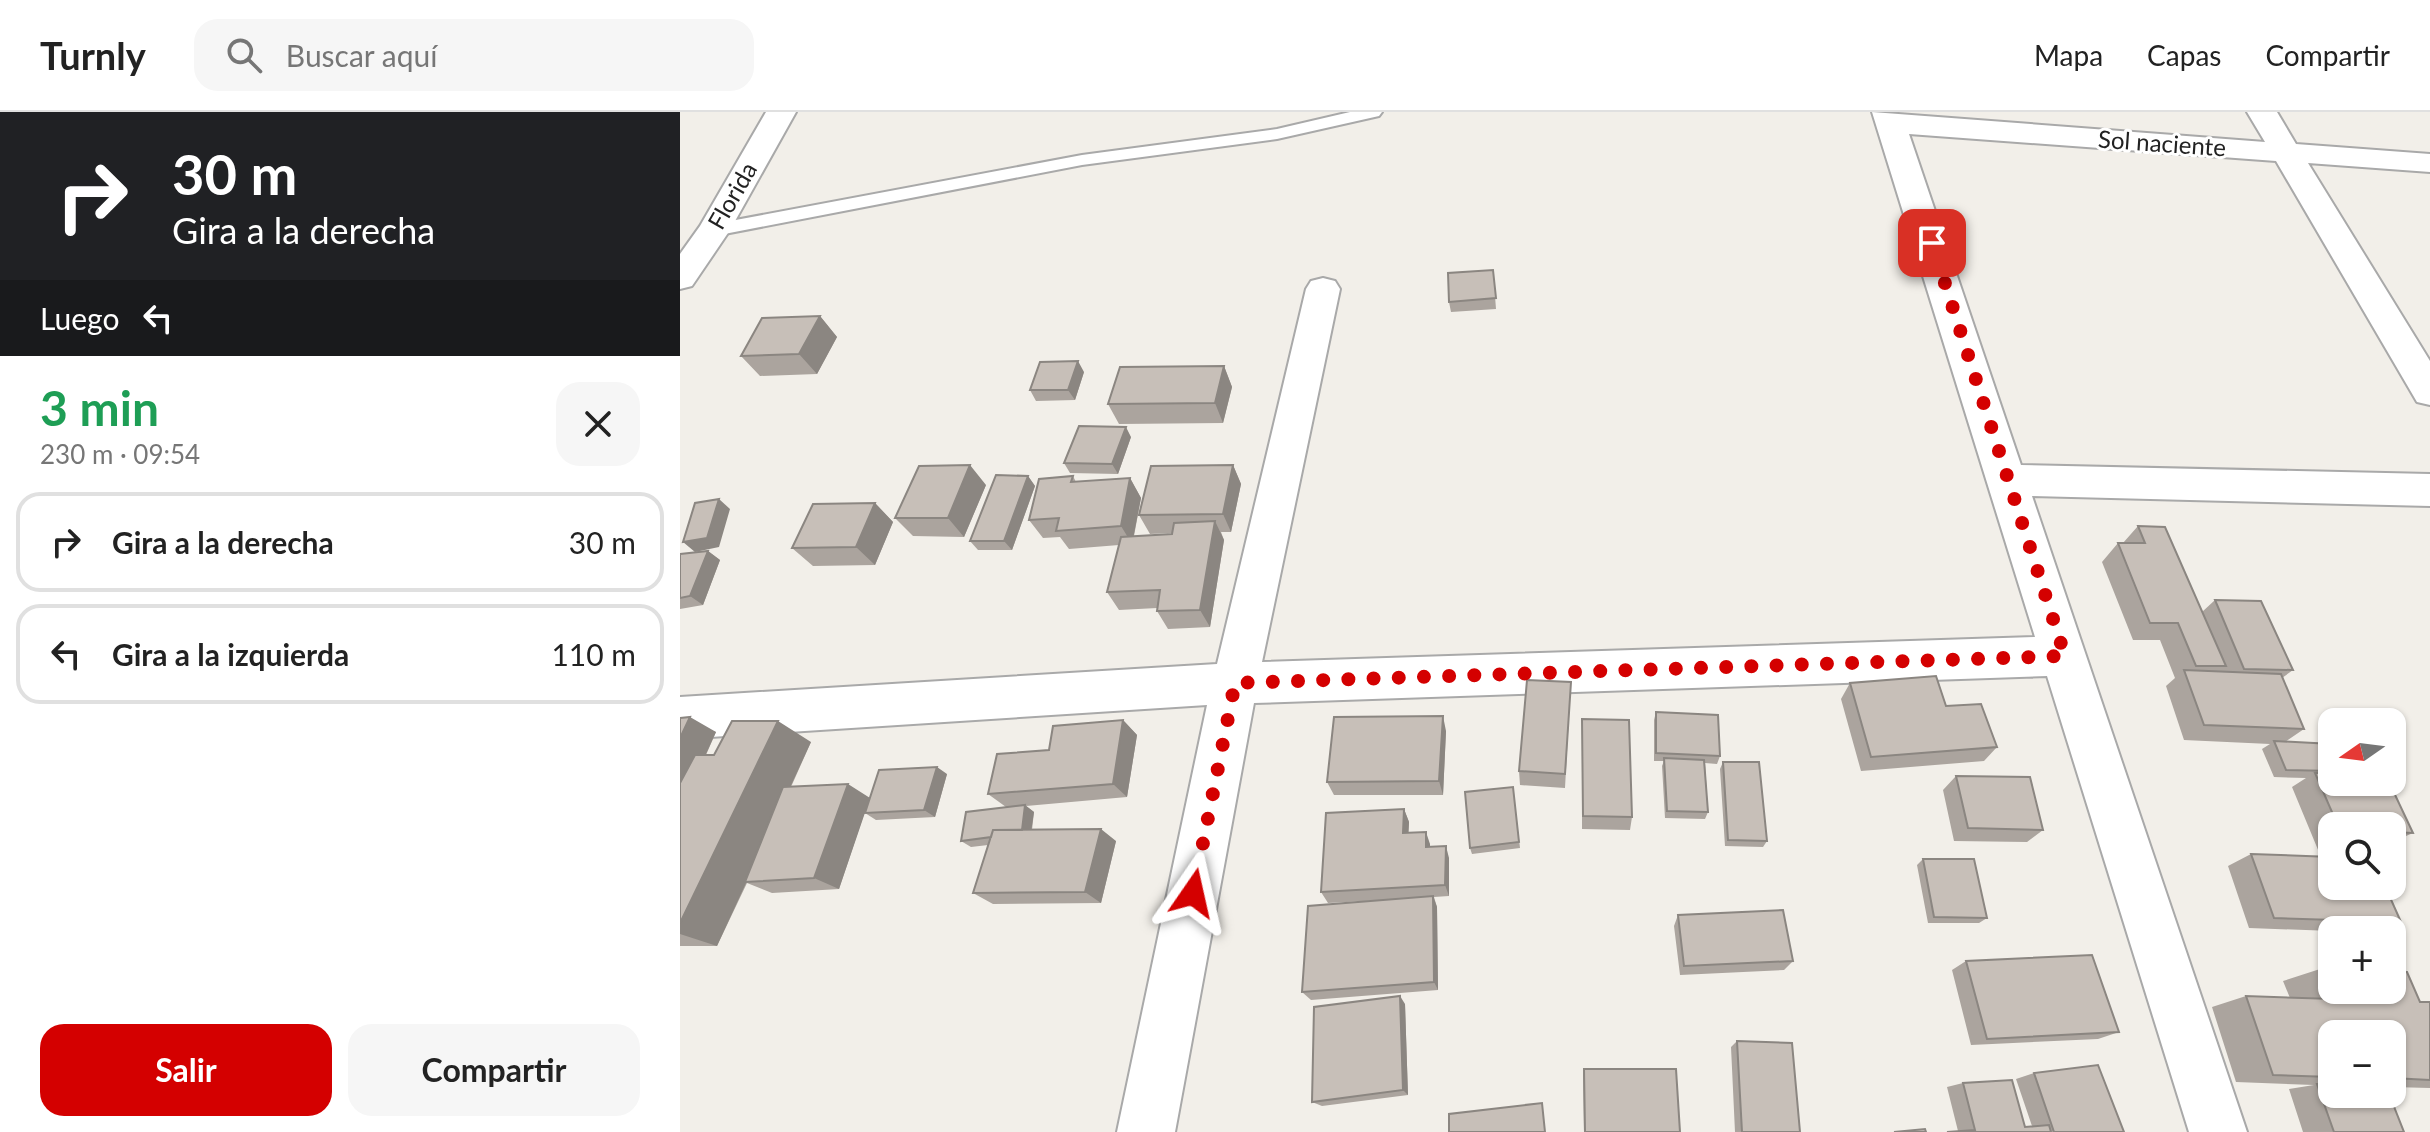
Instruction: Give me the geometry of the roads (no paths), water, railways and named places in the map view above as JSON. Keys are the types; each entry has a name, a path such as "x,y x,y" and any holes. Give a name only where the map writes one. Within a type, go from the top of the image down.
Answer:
{"street":[{"name":"Florida","path":"680,278 714,230 781,112"},
{"path":"2262,112 2430,392"},
{"path":"1891,118 2218,1132"},
{"name":"Sol naciente","path":"1891,118 2430,163"},
{"path":"1146,1132 1235,683 1323,289"},
{"path":"2008,480 2430,490"},
{"path":"680,718 1235,683 2065,656"}],"lane":[{"path":"714,230 1082,160 1277,134 1373,112"}]}
